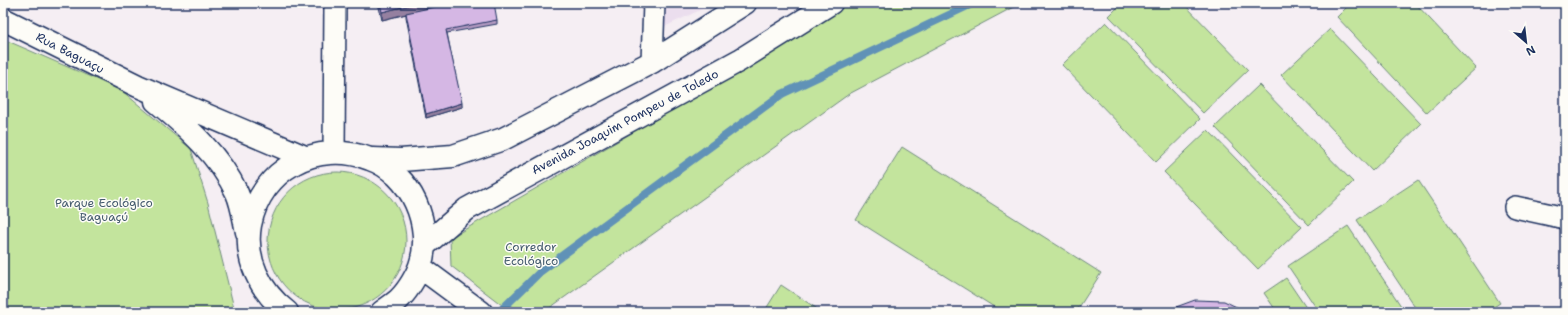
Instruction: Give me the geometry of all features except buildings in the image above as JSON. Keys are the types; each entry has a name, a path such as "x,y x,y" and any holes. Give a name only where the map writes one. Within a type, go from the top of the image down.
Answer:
{"main road":[{"path":"248,236 253,210 265,188 283,170 305,157 334,152 370,159 401,160 453,156 496,142 652,62 745,3"},
{"name":"Avenida Joaquim Pompeu de Toledo","path":"382,312 402,297 422,257 467,209 740,60 831,3"},
{"name":"Rua Baguaçu","path":"3,19 138,86"},
{"path":"138,86 305,157"},
{"path":"138,86 174,116 218,161 237,193 248,236 252,264 264,290 270,312"},
{"path":"370,159 394,173 411,194 422,219 422,257 459,295 481,312"},
{"path":"264,290 286,312"}],"street":[{"path":"334,152 335,3"},
{"path":"652,62 654,3"},
{"path":"1515,207 1565,218"}],"shaded area":[{"path":"665,3 715,3 664,27"}],"green space":[{"name":"Corredor Ecológico","path":"845,3 1021,3 849,94 544,312 511,312 451,266 450,238 746,67"},
{"path":"1122,3 1183,3 1248,70 1203,113 1109,16"},
{"path":"1351,3 1415,3 1476,68 1427,113 1337,17"},
{"path":"1106,22 1200,119 1156,162 1062,65"},
{"path":"1330,29 1421,124 1372,171 1281,75"},
{"name":"Parque Ecológico Baguaçú","path":"3,39 121,90 191,149 208,203 235,312 3,312"},
{"path":"1259,85 1353,182 1309,225 1215,127"},
{"path":"1208,130 1302,227 1258,269 1164,172"},
{"path":"902,147 1101,273 1076,312 1002,312 856,220"},
{"path":"330,172 344,172 370,180 386,192 398,208 401,215 405,228 405,254 401,267 398,274 386,290 370,302 363,305 344,310 330,310 304,302 288,290 276,274 273,267 268,248 268,234 276,208 288,192 304,180 311,177"},
{"path":"1418,180 1500,303 1486,312 1418,312 1357,220"},
{"path":"1348,226 1405,312 1319,312 1288,266"},
{"path":"1286,278 1309,312 1277,312 1264,293"},
{"path":"781,285 822,312 764,312"}],"waterway":[{"path":"499,312 541,271 782,94 974,3"}]}
